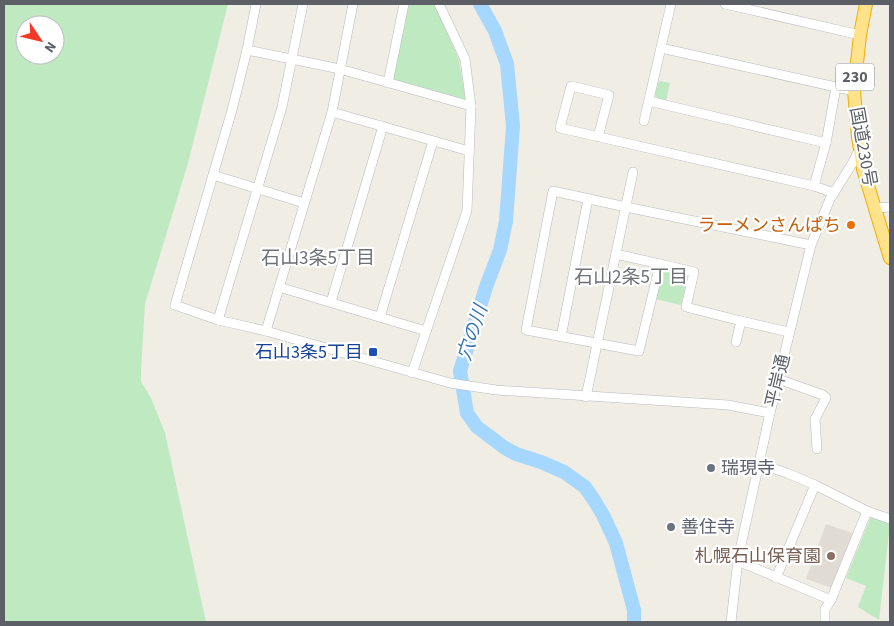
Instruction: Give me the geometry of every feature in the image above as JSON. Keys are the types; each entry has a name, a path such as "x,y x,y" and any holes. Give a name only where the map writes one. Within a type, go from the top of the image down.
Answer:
{"highway":[{"name":"国道230号","path":"866,4 860,35 854,91 859,150 890,258"}],"street":[{"path":"256,4 232,110 175,305 218,320 266,331 450,383 496,390 728,405 770,413"},
{"path":"218,320 282,106 303,4"},
{"path":"266,331 332,112 353,4"},
{"path":"388,83 404,4"},
{"path":"412,372 467,211 471,106 465,59 440,4"},
{"path":"644,121 671,4"},
{"path":"729,4 860,35"},
{"path":"661,48 854,91"},
{"path":"246,50 340,69 471,106"},
{"path":"598,137 609,95 571,86 560,128 598,137 814,186 834,193"},
{"path":"814,186 826,144 836,88"},
{"path":"649,101 826,144"},
{"path":"332,112 469,151"},
{"path":"331,302 383,126"},
{"path":"380,317 434,141"},
{"name":"平岸通","path":"731,622 738,561 770,413 811,245 834,193 859,150"},
{"path":"586,396 633,172"},
{"path":"213,176 304,203"},
{"path":"660,264 639,351 526,330 553,191 811,245"},
{"path":"561,337 588,199"},
{"path":"875,208 890,207"},
{"path":"616,254 694,272 686,307 789,332"},
{"path":"279,287 426,331"},
{"path":"736,342 741,321"},
{"path":"778,379 823,395 826,398 815,419 817,448"},
{"path":"759,464 815,485 867,511 890,519"},
{"path":"776,578 815,485"},
{"path":"825,622 825,609 831,600 867,511"},
{"path":"738,561 831,600"}],"shaded area":[{"name":"札幌石山保育園","path":"826,524 855,534 835,589 806,579"}],"green space":[{"path":"4,4 228,4 188,163 145,304 141,369 141,382 151,398 165,433 206,622 4,622"},
{"path":"408,4 435,4 459,60 466,101 394,81 393,77"},
{"path":"659,81 670,83 666,101 658,99 655,95"},
{"path":"662,269 688,275 681,305 655,299"},
{"path":"872,517 890,524 879,620 858,607 866,586 846,578"}],"waterway":[{"name":"穴の川","path":"480,4 495,31 507,64 513,126 506,221 500,250 486,287 460,371 467,413 477,427 505,448 564,472 585,487 603,515 616,543 634,610 634,622"}],"place":[{"name":"ラーメンさんぱち","path":"851,225"},
{"name":"石山3条5丁目","path":"373,352"},
{"name":"瑞現寺","path":"711,468"},
{"name":"善住寺","path":"671,527"},
{"name":"札幌石山保育園","path":"831,556"}],"district":[{"name":"石山3条5丁目","path":"318,258"},
{"name":"石山2条5丁目","path":"631,277"}]}
